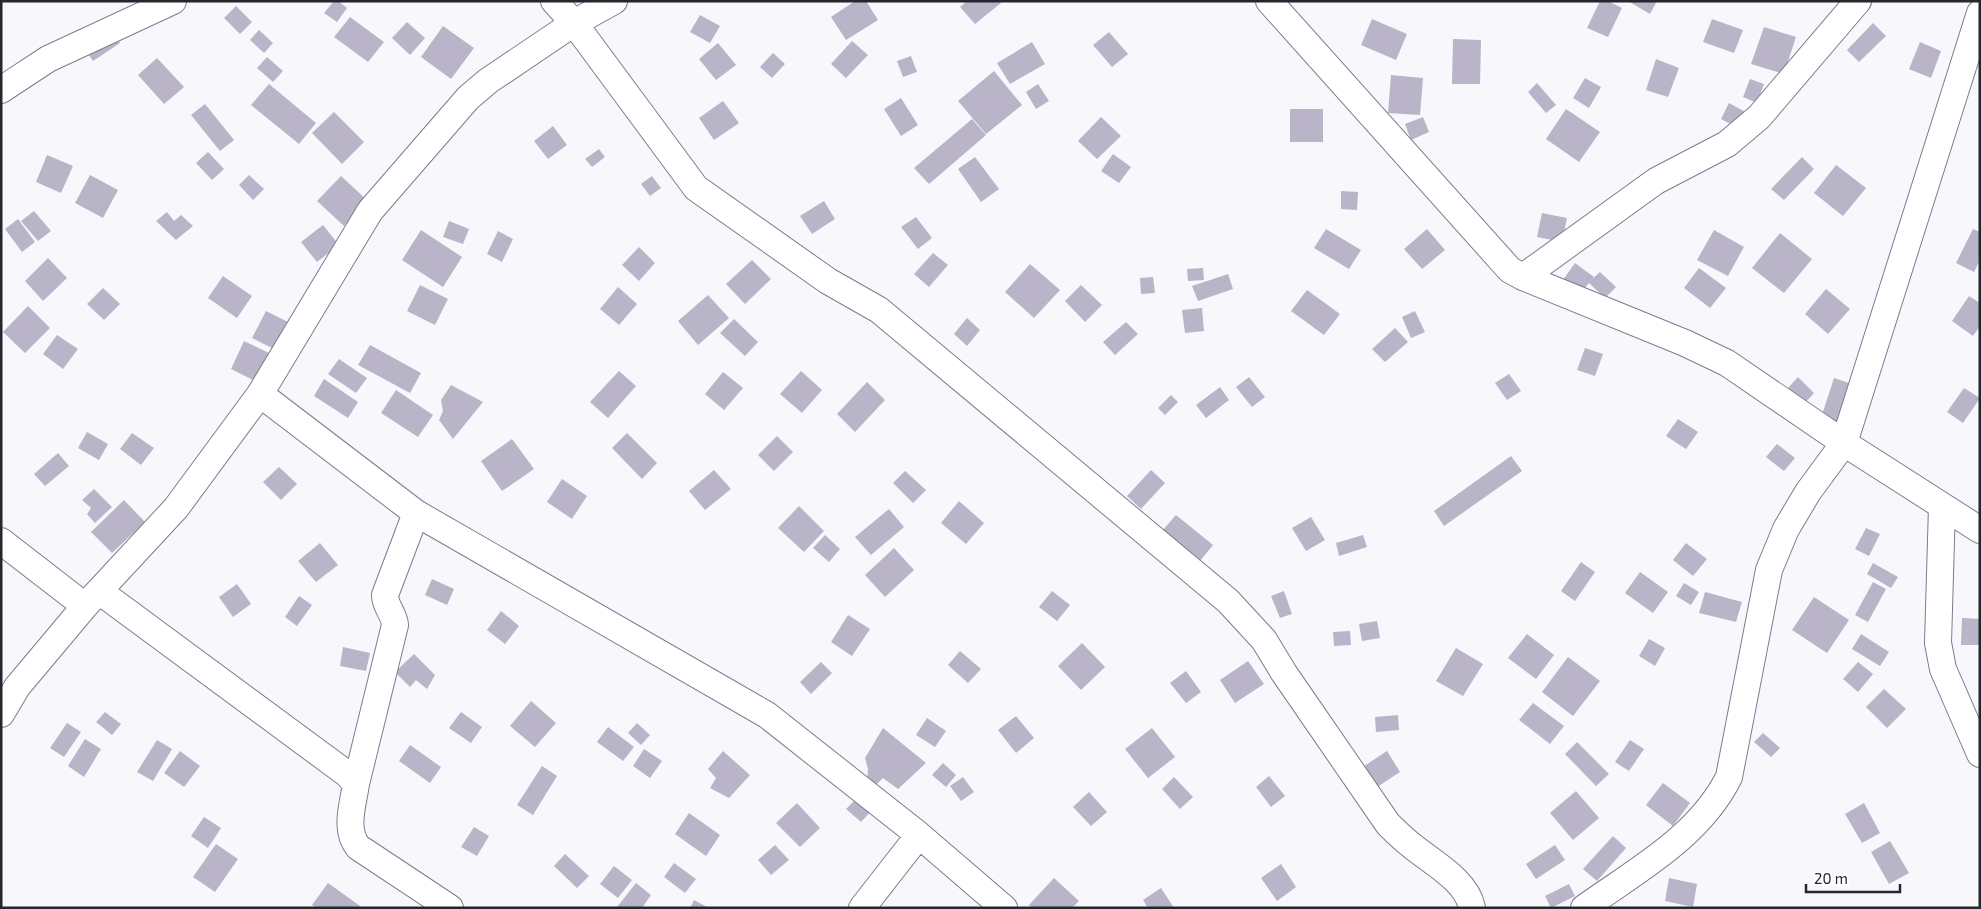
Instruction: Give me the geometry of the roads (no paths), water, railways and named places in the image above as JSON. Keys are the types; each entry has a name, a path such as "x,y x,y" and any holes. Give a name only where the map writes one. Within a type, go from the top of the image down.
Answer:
{"street":[{"path":"5,83 48,59 173,1"},
{"path":"554,1 574,23 696,188 828,282 879,310 1228,601 1264,640 1284,673 1388,824 1408,844 1456,880 1470,899 1472,908"},
{"path":"1,714 17,687 92,599 176,508 260,394 370,211 386,190 468,98 488,81 574,23 614,1"},
{"path":"1269,1 1510,270 1685,343 1727,363 1844,443 1980,530"},
{"path":"1523,277 1656,181 1727,144 1759,117 1858,1"},
{"path":"1584,908 1683,837 1720,795 1729,777 1770,570 1790,521 1808,492 1844,443 1980,13"},
{"path":"260,394 416,514 767,715 919,835 1004,908"},
{"path":"1942,506 1938,643 1943,669 1980,754"},
{"path":"416,514 385,595 385,602 394,618 395,624 356,784 349,829 351,839 358,847 450,908"},
{"path":"1,542 92,599 347,774 356,784"},
{"path":"862,908 919,835"}]}
